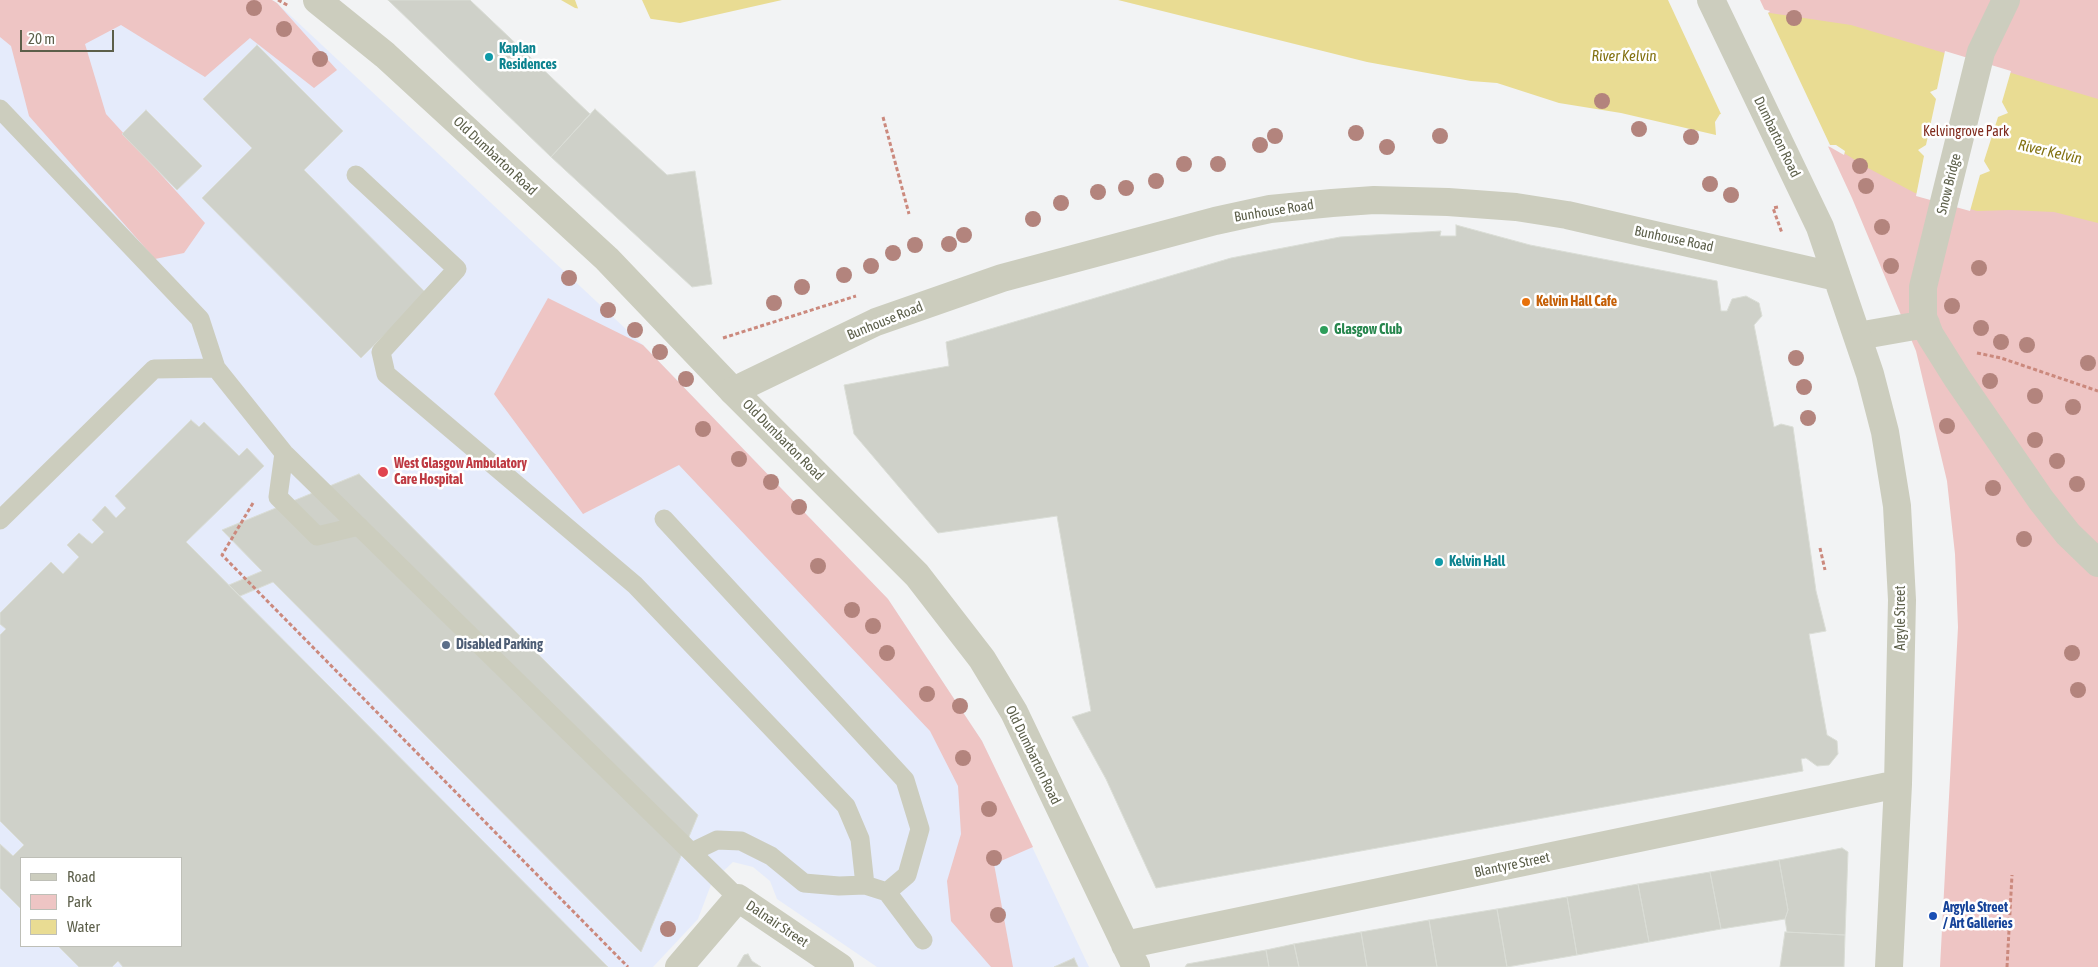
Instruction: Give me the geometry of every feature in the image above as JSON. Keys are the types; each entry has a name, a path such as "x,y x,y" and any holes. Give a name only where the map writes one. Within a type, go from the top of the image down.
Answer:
{"street":[{"name":"Old Dumbarton Road","path":"317,0 385,55 607,259 733,391 917,575 982,659 1014,712 1130,956"},
{"name":"Dumbarton Road","path":"1711,0 1820,227 1837,277"},
{"name":"Snow Bridge","path":"2006,0 1981,52 1923,287 1922,307 1926,324 1942,355 2041,500 2068,534 2098,563"},
{"name":"Bunhouse Road","path":"733,391 876,322 1002,278 1215,221 1270,209 1374,200 1448,202 1524,208 1567,215 1793,265 1837,277"},
{"name":"Argyle Street","path":"1837,277 1858,336 1879,405 1897,506 1902,600 1898,784 1889,967"},
{"path":"1858,336 1926,324"},
{"name":"Blantyre Street","path":"1130,956 1898,784"},
{"path":"679,967 738,898"},
{"name":"Dalnair Street","path":"738,898 840,967"}],"lane":[{"path":"0,109 200,319 216,368 284,452 738,898"},
{"path":"356,175 457,269 381,352 386,374 635,585 846,806 860,839 865,885"},
{"path":"0,520 154,369 216,368"},
{"path":"284,452 278,497 317,536 360,526"},
{"path":"664,519 905,780 920,829 907,875 887,892"},
{"path":"692,852 716,840 741,841 771,856 804,883 838,886 865,885 887,892 924,940"}],"path":[{"path":"883,117 909,214"},
{"path":"1942,355 1980,353 2098,390"},
{"path":"254,502 222,555 628,967"},
{"path":"1820,548 1825,570"},
{"path":"2007,967 2012,875"}],"shaded area":[{"name":"West Glasgow Ambulatory Care Hospital","path":"0,0 272,0 277,3 643,345 888,599 982,741 1089,967 877,967 777,899 770,881 753,867 733,862 712,882 698,919 653,967 0,967"}],"green space":[{"path":"0,0 272,0 277,3 337,70 314,88 250,38 205,77 121,25 85,44 106,114 205,223 184,253 155,259 29,116 11,46 0,37"},
{"name":"Kelvingrove Park","path":"1760,0 2098,0 2098,967 1940,967 1958,627 1955,554 1947,481 1916,351 1852,198"},
{"path":"548,298 643,345 888,599 982,741 1033,847 994,864 1013,967 991,967 951,921 947,881 961,834 958,786 930,731 679,465 583,514 494,394"}],"water":[{"path":"561,0 782,0 680,23 575,8"},
{"name":"River Kelvin","path":"1118,0 1716,0 1770,13 1851,25 2098,99 2098,223 2054,212 1977,211 1915,193 1868,168 1831,145 1720,114 1715,122 1716,135 1621,113 1559,103 1497,83 1471,81 1367,62"}],"pier":[{"path":"575,0 642,0 652,22 579,11"},
{"path":"1668,0 1727,0 1770,11 1768,13 1830,145 1836,145 1845,151 1844,155 1830,147 1721,117 1718,122 1717,133 1717,120 1721,114"},
{"path":"1945,51 2011,71 2002,102 2008,113 1998,117 1984,161 1990,171 1980,175 1970,211 1916,196 1924,156 1918,150 1926,145 1936,99 1930,92 1937,89"}],"building":[{"name":"Kaplan Residences","path":"388,0 470,0 590,114 551,157"},
{"path":"257,45 343,131 304,170 426,293 361,358 202,198 252,148 203,99"},
{"path":"595,109 667,175 695,171 712,284 692,287 551,157"},
{"path":"146,110 202,166 177,190 122,134"},
{"name":"Kelvin Hall","path":"1456,225 1530,245 1717,281 1721,311 1727,311 1732,299 1746,296 1759,303 1762,316 1754,325 1774,427 1781,424 1793,427 1816,591 1826,631 1809,634 1827,735 1837,741 1838,754 1829,765 1817,766 1806,758 1801,759 1803,771 1156,888 1106,779 1072,717 1091,711 1057,516 938,533 854,434 844,385 949,366 946,342 1231,258 1340,237 1441,231 1440,236 1456,236"},
{"path":"191,420 199,427 204,422 239,456 247,448 264,466 186,542 608,967 123,967 118,961 112,967 79,967 59,947 182,947 182,857 20,857 20,908 0,888 0,844 13,856 24,845 0,821 0,635 6,629 0,624 0,613 51,562 63,574 79,557 67,545 79,533 92,544 104,532 92,520 105,506 116,518 126,508 115,496"},
{"path":"359,474 698,815 641,952 273,582 240,596 229,585 262,571 222,530"},
{"path":"1842,848 1848,852 1845,935 1787,932 1785,919 1788,910 1779,860"},
{"path":"1779,860 1788,910 1785,919 1721,929 1710,872"},
{"path":"1710,872 1721,929 1649,942 1638,884"},
{"path":"1638,884 1649,942 1577,955 1567,897"},
{"path":"1567,897 1577,955 1507,967 1497,909"},
{"path":"1497,909 1507,967 1437,967 1429,920"},
{"path":"1429,920 1437,967 1367,967 1361,932"},
{"path":"1361,932 1367,967 1299,967 1294,944"},
{"path":"1785,932 1845,935 1844,967 1780,967"},
{"path":"1294,944 1299,967 1269,967 1266,950"},
{"path":"1266,950 1269,967 1185,967 1187,964"},
{"path":"748,954 752,961 761,967 737,967 744,955"},
{"path":"1074,958 1078,967 1054,967"}],"place":[{"name":"Kaplan Residences","path":"489,57"},
{"name":"Kelvin Hall Cafe","path":"1526,302"},
{"name":"Glasgow Club","path":"1324,330"},
{"name":"West Glasgow Ambulatory Care Hospital","path":"383,472"},
{"name":"Kelvin Hall","path":"1439,562"},
{"name":"Disabled Parking","path":"446,645"},
{"name":"Argyle Street / Art Galleries","path":"1933,916"}]}
